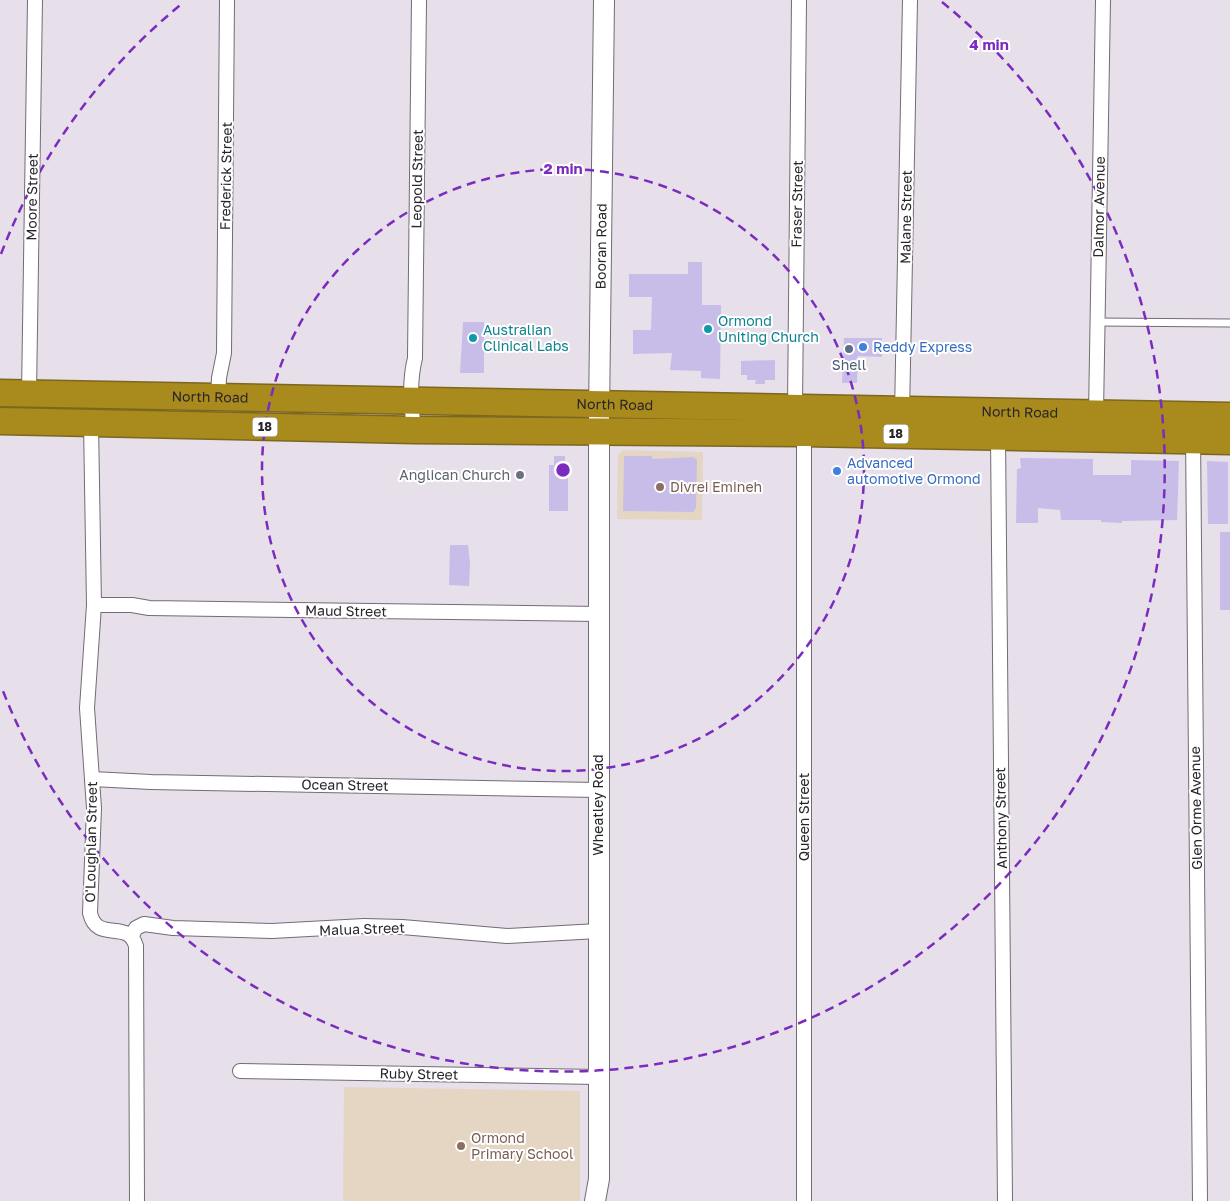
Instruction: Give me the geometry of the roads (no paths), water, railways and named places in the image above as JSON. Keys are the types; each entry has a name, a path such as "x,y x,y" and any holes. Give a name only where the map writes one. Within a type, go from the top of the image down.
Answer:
{"highway":[{"name":"North Road","path":"0,393 794,407 998,436 1193,428 1230,416"},
{"path":"684,405 684,433"},
{"name":"North Road","path":"0,421 414,430 804,433 902,422 1096,414 1193,428 1230,441"}],"street":[{"name":"Moore Street","path":"29,394 35,0"},
{"name":"Frederick Street","path":"223,398 219,378 224,353 227,0"},
{"name":"Leopold Street","path":"414,430 415,400 411,372 415,358 419,0"},
{"name":"Booran Road","path":"600,432 604,0"},
{"name":"Fraser Street","path":"794,407 799,0"},
{"name":"Malane Street","path":"902,422 910,0"},
{"name":"Dalmor Avenue","path":"1096,414 1103,0"},
{"name":"O'Loughlan Street","path":"91,423 94,605 87,689 88,736 94,808 90,904 92,919 96,925 102,929 132,936"},
{"name":"Glen Orme Avenue","path":"1193,428 1200,1201"},
{"name":"Wheatley Road","path":"596,1201 599,1179 598,790 600,432"},
{"name":"Queen Street","path":"804,433 804,1201"},
{"name":"Anthony Street","path":"998,436 1005,1201"},
{"name":"Maud Street","path":"94,605 132,605 149,608 599,614"},
{"name":"Ocean Street","path":"92,778 161,782 598,790"},
{"name":"Malua Street","path":"132,936 136,928 144,924 173,928 198,927 272,931 364,926 402,927 507,936 598,932"},
{"path":"132,936 137,952 137,1201"},
{"name":"Ruby Street","path":"240,1071 599,1077"},
{"name":"Wheatley Road","path":"599,1179 604,1201"}],"lane":[{"path":"1097,322 1230,323"}],"place":[{"name":"Ormond Uniting Church","path":"708,329"},
{"name":"Australian Clinical Labs","path":"473,338"},
{"name":"Reddy Express","path":"863,347"},
{"name":"Shell","path":"849,349"},
{"name":"Advanced automotive Ormond","path":"837,471"},
{"name":"Anglican Church","path":"520,475"},
{"name":"Divrei Emineh","path":"660,487"},
{"name":"Ormond Primary School","path":"461,1146"}]}
